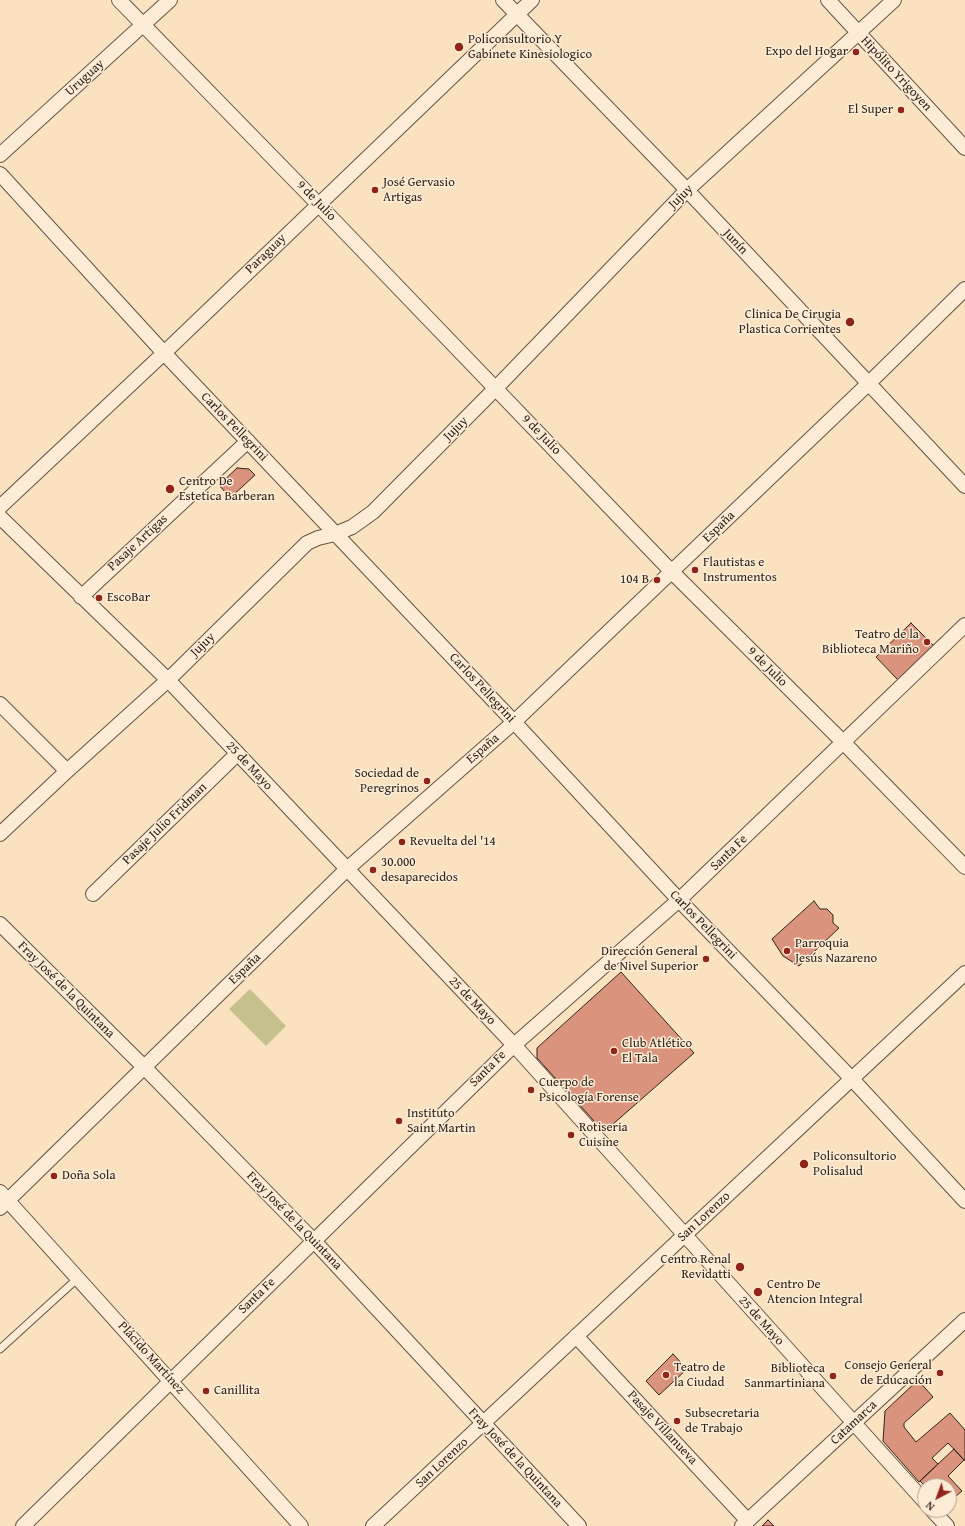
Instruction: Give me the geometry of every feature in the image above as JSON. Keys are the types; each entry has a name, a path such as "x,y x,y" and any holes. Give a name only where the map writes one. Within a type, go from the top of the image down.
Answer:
{"street":[{"name":"9 de Julio","path":"120,0 672,572 844,743 965,867"},
{"name":"Uruguay","path":"0,155 170,0"},
{"name":"Junín","path":"503,0 687,190 965,486"},
{"name":"Paraguay","path":"0,507 164,353 532,0"},
{"name":"Hipólito Yrigoyen","path":"828,0 965,148"},
{"name":"Jujuy","path":"0,834 168,680 307,542 335,534 352,527 373,512 496,388 687,190 894,0"},
{"name":"Carlos Pellegrini","path":"0,174 164,353 514,722 679,900 852,1079 965,1201"},
{"name":"España","path":"3,1200 144,1068 347,869 514,722 868,384 965,289"},
{"name":"Pasaje Artigas","path":"81,597 248,441"},
{"name":"25 de Mayo","path":"0,517 168,680 514,1045 917,1493"},
{"name":"Santa Fe","path":"24,1526 171,1380 514,1045 679,900 965,625"},
{"path":"0,704 67,771"},
{"name":"Pasaje Julio Fridman","path":"93,894 237,754"},
{"name":"Fray José de la Quintana","path":"0,924 314,1241 579,1526"},
{"name":"San Lorenzo","path":"374,1526 965,973"},
{"name":"Plácido Martínez","path":"3,1200 78,1278 301,1526"},
{"name":"Catamarca","path":"745,1523 965,1320"},
{"name":"Pasaje Villanueva","path":"576,1336 745,1523"},
{"path":"940,1518 947,1526"}],"lane":[{"path":"0,1349 78,1278"}],"shaded area":[{"path":"250,989 286,1026 266,1046 229,1009"}],"building":[{"path":"237,468 249,469 255,475 230,498 219,485"},
{"path":"911,623 934,646 898,680 876,657"},
{"path":"814,901 820,909 827,909 833,915 833,923 839,928 799,966 783,956 772,939"},
{"name":"Club Atlético El Tala","path":"621,972 694,1053 604,1132 537,1058 537,1048"},
{"name":"Teatro de la Ciudad","path":"673,1354 687,1369 659,1395 646,1381"},
{"path":"918,1380 933,1397 904,1423 904,1427 916,1442 950,1413 965,1430 965,1461 948,1443 932,1458 938,1464 923,1478 917,1478 917,1480 883,1441 885,1411"},
{"path":"954,1449 964,1460 948,1476 950,1478 923,1478"},
{"path":"957,1486 962,1491 957,1495"},
{"path":"768,1520 774,1526 762,1526"}],"place":[{"name":"Policonsultorio Y Gabinete Kinesiologico","path":"459,47"},
{"name":"Expo del Hogar","path":"856,52"},
{"name":"El Super","path":"901,110"},
{"name":"José Gervasio Artigas","path":"375,190"},
{"name":"Clinica De Cirugia Plastica Corrientes","path":"850,322"},
{"name":"Centro De Estetica Barberan","path":"170,489"},
{"name":"Flautistas e Instrumentos","path":"695,570"},
{"name":"104 B","path":"657,580"},
{"name":"EscoBar","path":"99,598"},
{"name":"Teatro de la Biblioteca Mariño","path":"927,642"},
{"name":"Sociedad de Peregrinos","path":"427,781"},
{"name":"Revuelta del '14","path":"402,842"},
{"name":"30.000 desaparecidos","path":"373,870"},
{"name":"Parroquia Jesús Nazareno","path":"787,951"},
{"name":"Dirección General de Nivel Superior","path":"706,959"},
{"name":"Club Atlético El Tala","path":"614,1051"},
{"name":"Cuerpo de Psicología Forense","path":"531,1090"},
{"name":"Instituto Saint Martin","path":"399,1121"},
{"name":"Rotiseria Cuisine","path":"571,1135"},
{"name":"Policonsultorio Polisalud","path":"804,1164"},
{"name":"Doña Sola","path":"54,1176"},
{"name":"Centro Renal Revidatti","path":"740,1267"},
{"name":"Centro De Atencion Integral","path":"758,1292"},
{"name":"Consejo General de Educación","path":"940,1373"},
{"name":"Teatro de la Ciudad","path":"666,1375"},
{"name":"Biblioteca Sanmartiniana","path":"833,1376"},
{"name":"Canillita","path":"206,1391"},
{"name":"Subsecretaria de Trabajo","path":"677,1421"}]}
